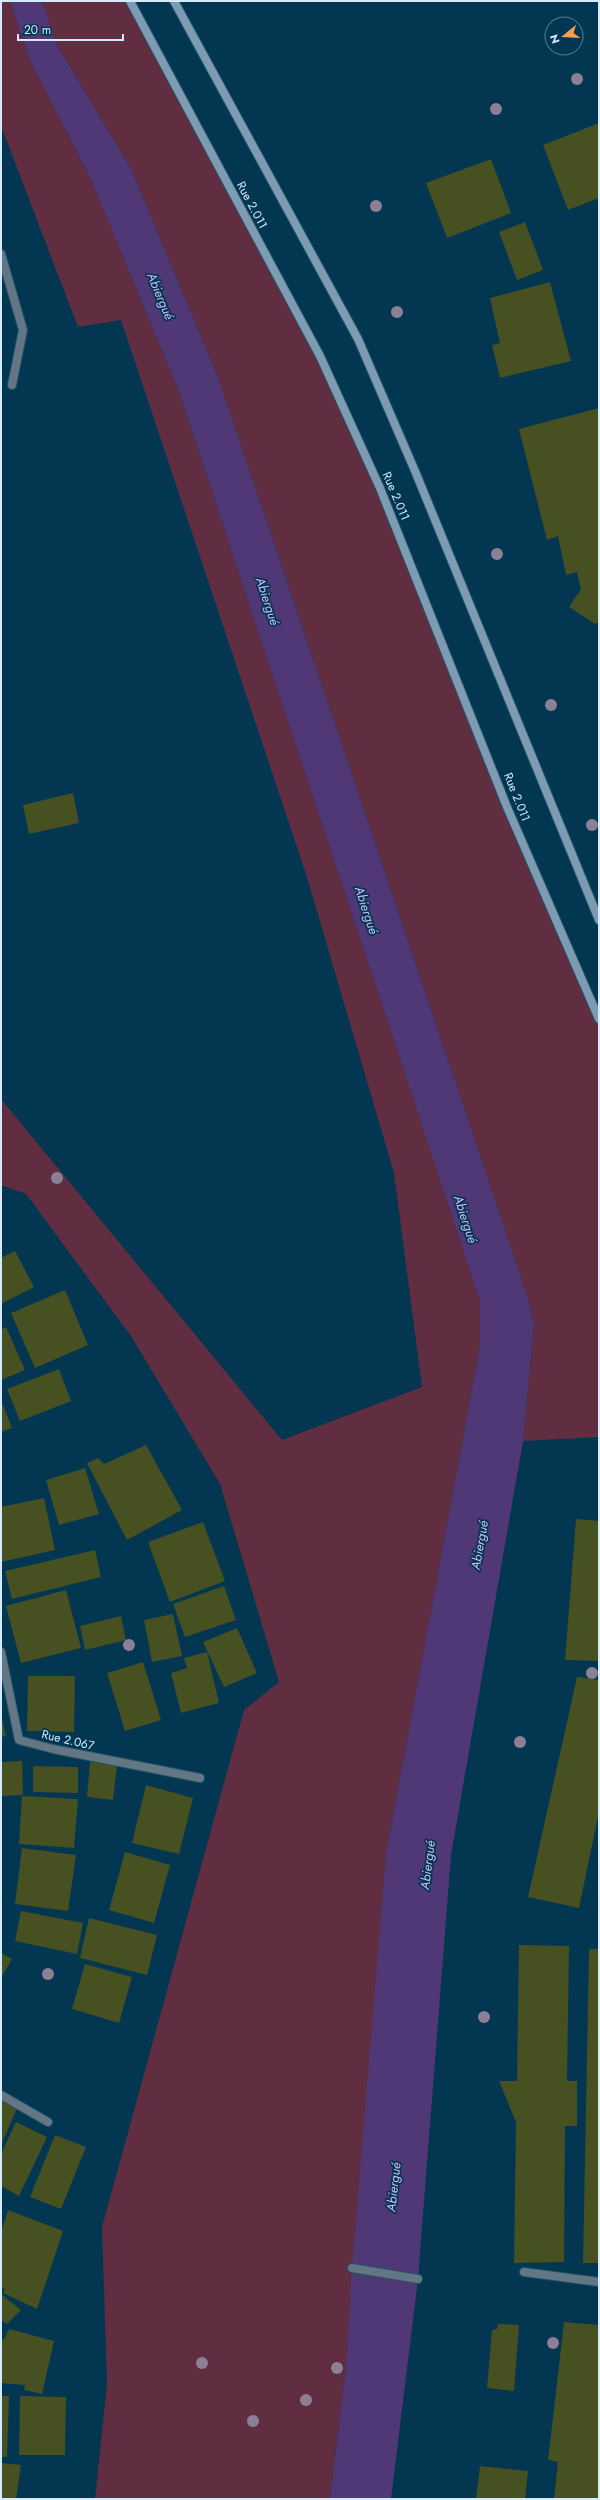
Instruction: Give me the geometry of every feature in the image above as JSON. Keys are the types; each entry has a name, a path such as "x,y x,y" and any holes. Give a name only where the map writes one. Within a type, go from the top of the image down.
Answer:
{"street":[{"name":"Rue 2.011","path":"130,1 320,356 380,488 507,807 599,1020"},
{"path":"174,1 358,338 418,478 599,920"},
{"path":"1,254 23,330 12,385"},
{"name":"Rue 2.067","path":"1,1652 19,1740 53,1749 200,1778"},
{"path":"1,2095 48,2122"},
{"path":"352,2268 418,2279"},
{"path":"524,2272 599,2282"}],"shaded area":[{"path":"1,1 10,1 29,58 92,182 178,389 480,1301 480,1346 386,1854 346,2367 330,2499 95,2499 107,2384 102,2227 244,1710 279,1682 220,1484 131,1336 26,1194 1,1185 1,1099 282,1440 422,1387 394,1173 306,874 121,320 78,327 1,126"},
{"path":"42,1 130,1 320,356 380,488 507,807 599,1019 599,1437 523,1441 534,1325 527,1295 218,377 131,169 57,45"}],"water":[{"name":"Abiergué","path":"10,1 42,1 57,45 131,169 218,377 527,1295 534,1325 523,1441 451,1855 418,2279 391,2499 330,2499 346,2367 352,2268 386,1854 480,1346 480,1301 178,389 92,182 29,58"}],"building":[{"path":"599,123 599,198 568,210 543,145"},
{"path":"491,159 511,213 447,238 426,183"},
{"path":"525,222 543,270 517,280 499,232"},
{"path":"550,282 571,361 500,378 492,345 500,343 490,298"},
{"path":"599,408 599,622 595,624 569,607 581,589 577,572 566,575 558,536 547,540 519,429"},
{"path":"73,793 79,823 29,834 23,805"},
{"path":"15,1251 34,1287 1,1304 1,1258"},
{"path":"65,1290 88,1345 35,1368 11,1313"},
{"path":"6,1327 25,1370 1,1380 1,1329"},
{"path":"59,1369 71,1401 20,1421 7,1389"},
{"path":"1,1400 12,1428 1,1432"},
{"path":"146,1445 182,1510 127,1540 87,1463 98,1458 104,1464"},
{"path":"85,1468 99,1514 59,1525 46,1480"},
{"path":"44,1498 55,1550 1,1562 1,1507"},
{"path":"576,1519 599,1521 599,1661 565,1660"},
{"path":"203,1522 225,1581 170,1602 148,1542"},
{"path":"95,1550 101,1577 12,1599 5,1571"},
{"path":"224,1586 236,1620 185,1637 173,1604"},
{"path":"66,1590 81,1648 21,1663 6,1606"},
{"path":"173,1614 182,1656 152,1662 144,1620"},
{"path":"121,1616 126,1640 85,1650 80,1626"},
{"path":"237,1628 257,1673 224,1687 203,1642"},
{"path":"207,1652 219,1703 181,1713 171,1673 187,1668 184,1658"},
{"path":"143,1662 161,1720 125,1731 107,1673"},
{"path":"28,1676 75,1676 74,1732 27,1731"},
{"path":"577,1677 599,1680 599,1812 579,1908 528,1897"},
{"path":"1,1715 6,1736 1,1737"},
{"path":"22,1761 23,1795 1,1796 1,1762"},
{"path":"90,1762 117,1765 113,1800 87,1797"},
{"path":"33,1766 78,1767 78,1793 33,1792"},
{"path":"146,1785 193,1798 179,1854 132,1843"},
{"path":"22,1796 78,1799 74,1848 19,1844"},
{"path":"22,1848 76,1855 68,1911 15,1904"},
{"path":"125,1852 170,1865 154,1923 109,1910"},
{"path":"21,1911 83,1923 77,1954 15,1941"},
{"path":"89,1918 157,1935 147,1975 80,1958"},
{"path":"519,1945 569,1946 567,2081 577,2081 577,2126 565,2126 564,2262 514,2263 516,2122 499,2081 517,2081"},
{"path":"589,1949 599,1949 599,2263 583,2263"},
{"path":"1,1953 12,1959 1,1978"},
{"path":"85,1964 132,1977 119,2023 72,2009"},
{"path":"1,2098 18,2106 1,2145"},
{"path":"16,2122 47,2137 19,2196 1,2186 1,2154"},
{"path":"55,2135 86,2147 61,2209 30,2197"},
{"path":"8,2210 63,2231 37,2309 3,2293 5,2289 1,2288 1,2232"},
{"path":"1,2294 21,2310 7,2324 1,2320"},
{"path":"564,2322 599,2325 599,2499 554,2499 558,2462 548,2460"},
{"path":"498,2324 519,2325 514,2391 487,2388 492,2330 497,2329"},
{"path":"9,2329 54,2341 42,2394 24,2390 25,2385 1,2383 1,2338 4,2340"},
{"path":"1,2396 9,2396 7,2457 1,2457"},
{"path":"20,2396 66,2397 65,2455 19,2455"},
{"path":"1,2463 21,2465 16,2499 1,2499"},
{"path":"480,2466 528,2471 525,2499 476,2499"}]}
